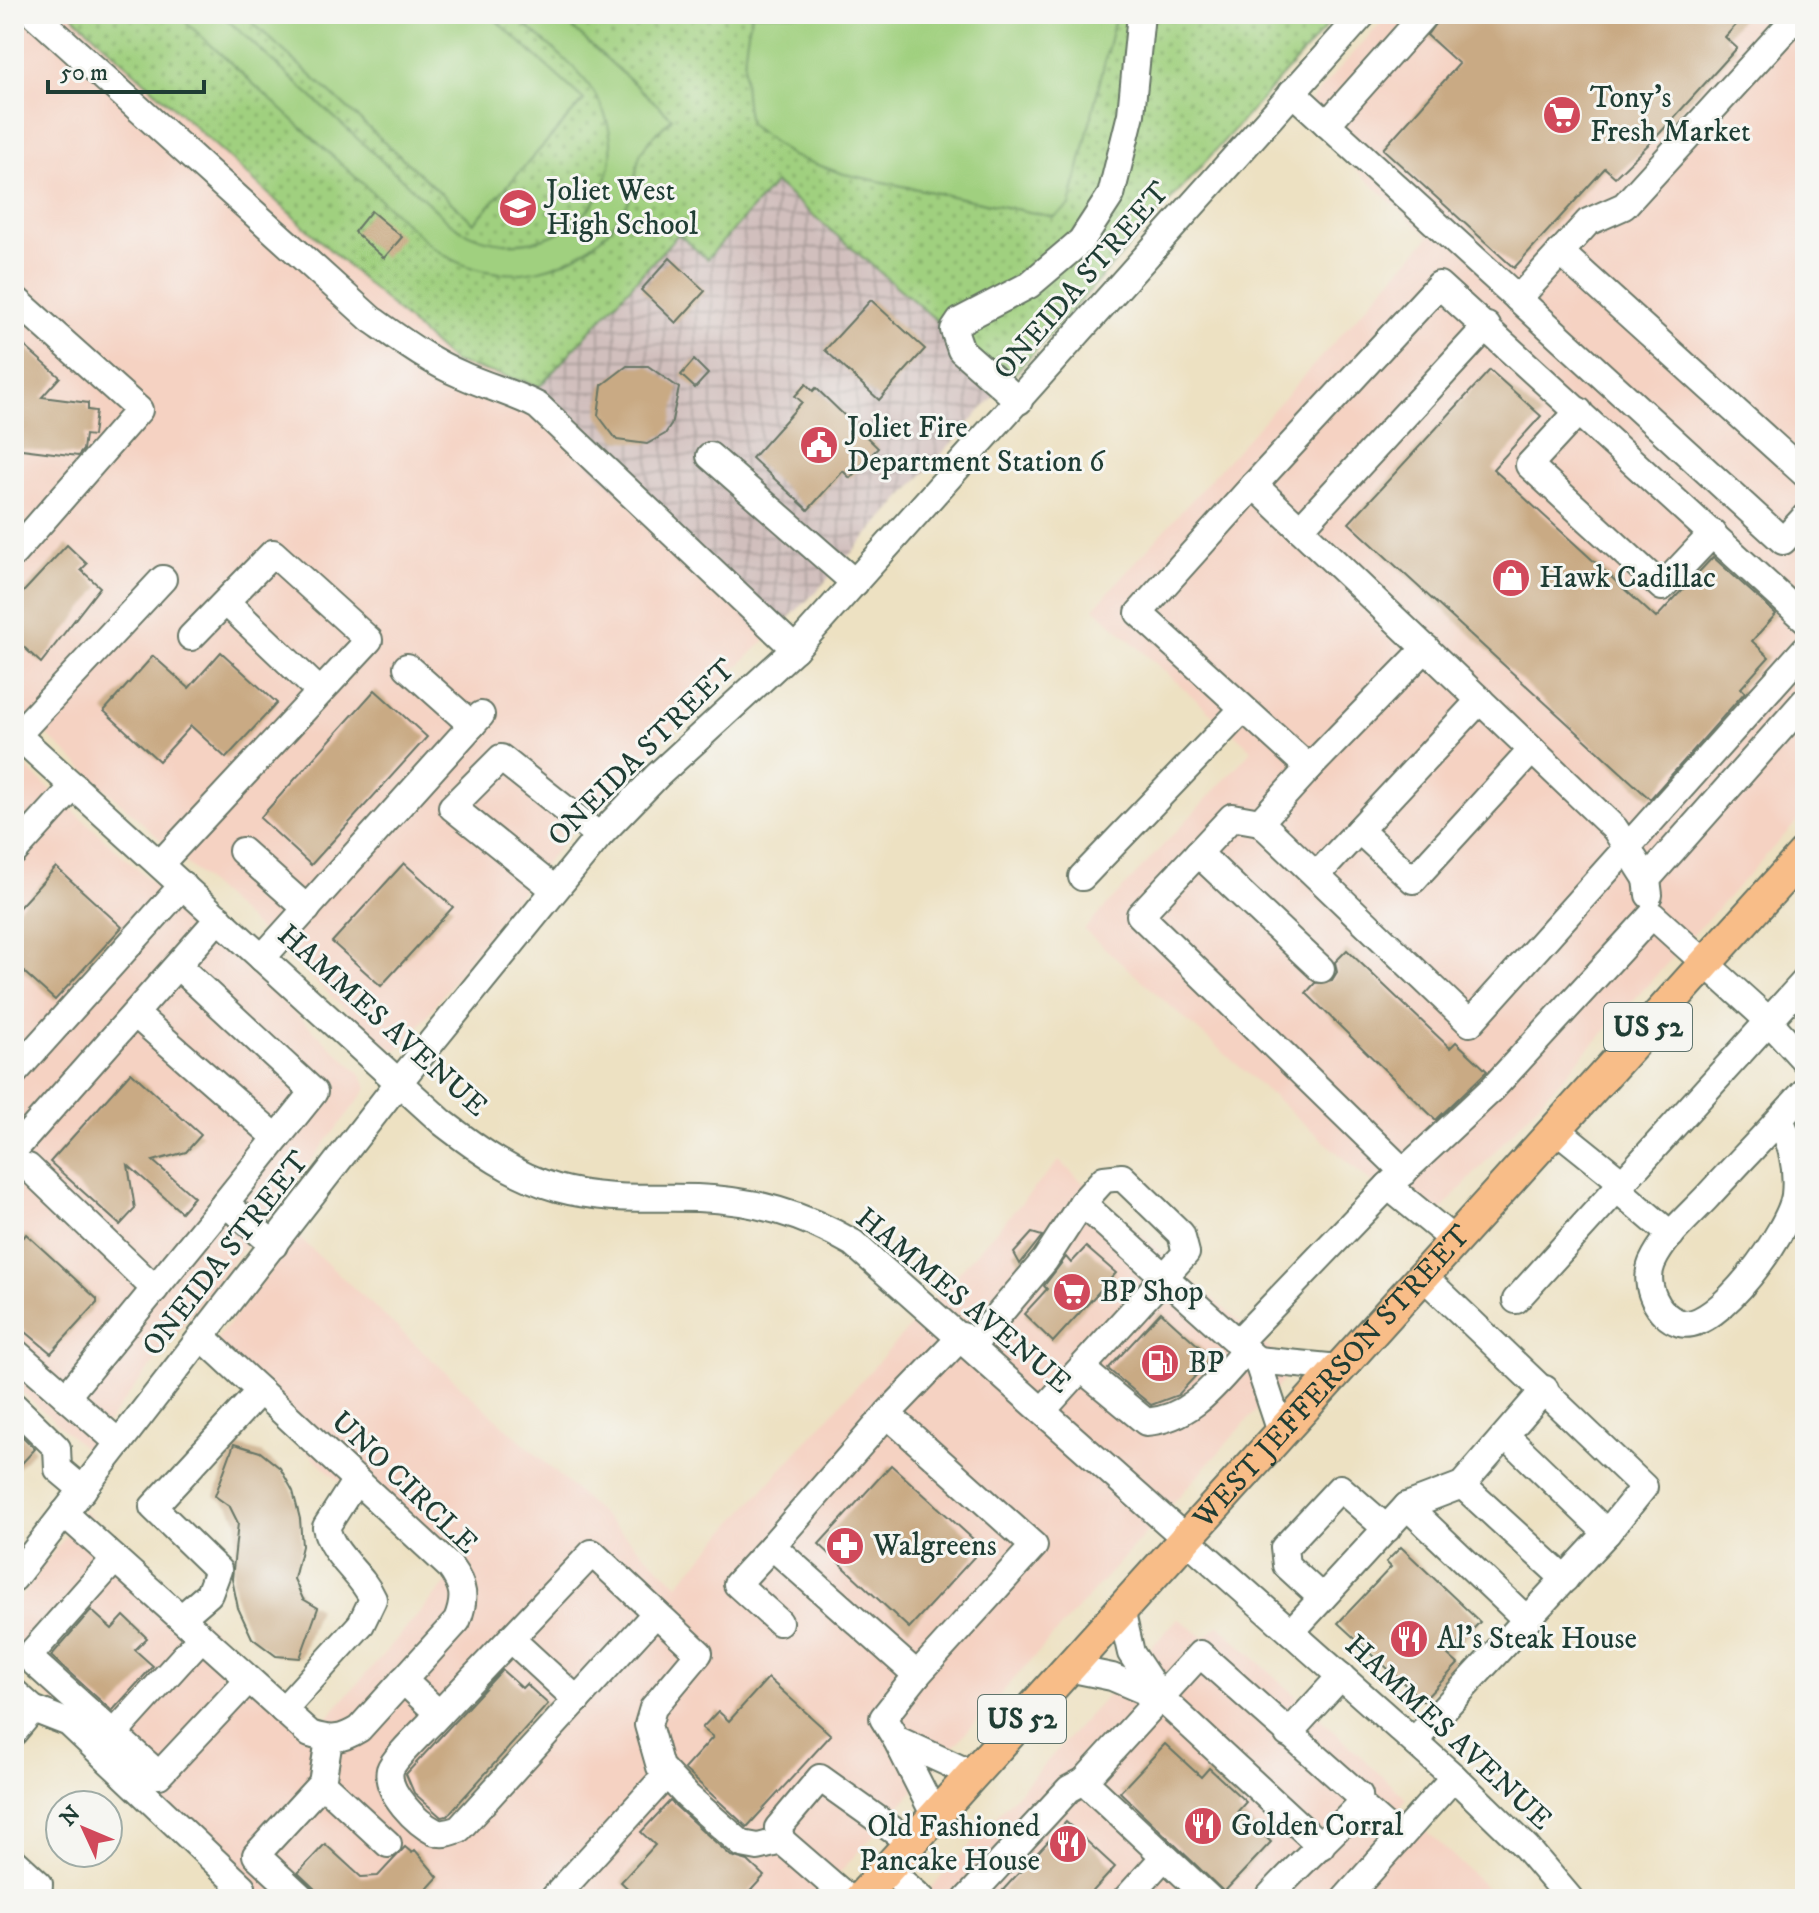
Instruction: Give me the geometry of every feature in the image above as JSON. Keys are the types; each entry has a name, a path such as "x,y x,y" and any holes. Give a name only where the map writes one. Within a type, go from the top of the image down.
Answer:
{"main road":[{"name":"WEST JEFFERSON STREET","path":"860,1899 1804,855"}],"street":[{"path":"34,14 371,319 422,354 460,374 514,393 538,406 795,649"},
{"path":"1019,401 961,350 954,330 960,321 1029,285 1081,241 1111,195 1131,114 1141,14"},
{"name":"ONEIDA STREET","path":"14,1578 399,1082 599,836 657,776 795,649 1363,14"},
{"path":"1327,124 1425,14"},
{"path":"1518,299 1588,222 1624,206 1799,14"},
{"path":"1292,92 1783,541 1805,517"},
{"path":"1560,252 1805,474"},
{"path":"1309,768 1139,613 1439,285 1805,619"},
{"path":"14,298 139,410 14,553"},
{"path":"1300,529 1487,326"},
{"path":"1579,411 1529,465 1662,587 1713,533"},
{"path":"710,456 855,583"},
{"path":"1254,485 1615,829 1647,879 1652,915 1768,1020 1805,1061"},
{"path":"160,864 369,640 273,553 191,637"},
{"path":"16,733 163,579"},
{"path":"226,602 320,692"},
{"path":"1260,822 1426,648"},
{"path":"1455,1241 1140,915 1232,817 1260,822 1470,1023 1805,649"},
{"path":"262,958 476,720 407,667"},
{"path":"1317,875 1480,700"},
{"path":"1647,879 1805,701"},
{"path":"1082,877 1242,710"},
{"name":"HAMMES AVENUE","path":"16,733 442,1122 486,1155 555,1188 613,1198 697,1198 747,1203 809,1219 853,1243 967,1341 1454,1777 1526,1847 1570,1899"},
{"path":"1359,830 1413,880 1532,750"},
{"path":"554,889 452,807 501,758 599,836"},
{"path":"14,852 74,786"},
{"path":"242,851 307,909"},
{"path":"1198,853 1321,969"},
{"path":"19,1059 183,885"},
{"path":"1082,1369 1146,1422 1175,1418 1199,1401 1247,1351 1396,1179 1492,1089 1652,915"},
{"path":"155,1289 18,1164 135,1014 219,918"},
{"path":"66,1397 314,1092 178,966"},
{"path":"1516,1300 1805,981"},
{"path":"135,1014 277,1138"},
{"path":"1780,1119 1795,1155 1795,1197 1780,1237 1731,1295 1703,1321 1681,1323 1662,1310 1650,1292 1651,1265 1671,1235 1805,1091"},
{"path":"1556,1129 1671,1235"},
{"path":"779,1622 737,1584 887,1414 967,1341 1045,1260 1082,1203 1104,1179 1122,1177 1185,1241 1186,1253 1043,1410"},
{"path":"225,1203 274,1245"},
{"path":"1082,1203 1247,1351 1281,1432"},
{"path":"1414,1741 1607,1533 1644,1487 1545,1389 1423,1276"},
{"name":"UNO CIRCLE","path":"202,1337 450,1567 463,1585 463,1604 457,1621 359,1729 343,1738 329,1740"},
{"path":"14,1351 119,1443"},
{"path":"1247,1351 1339,1368"},
{"path":"1291,1632 1407,1506 1462,1485 1545,1389"},
{"path":"181,1618 209,1594 218,1570 153,1507 260,1391"},
{"path":"14,1406 57,1448 58,1469 83,1490"},
{"path":"887,1414 1034,1546 917,1675 883,1718 935,1816"},
{"path":"1506,1436 1607,1533"},
{"path":"283,1710 361,1624 373,1599 365,1581 329,1542 326,1527 356,1480"},
{"path":"1462,1485 1565,1579"},
{"path":"1322,1598 1286,1565 1284,1548 1330,1498 1340,1488 1387,1529"},
{"path":"1407,1506 1527,1620"},
{"path":"64,1513 310,1734 329,1740 322,1783 256,1855 303,1899"},
{"path":"772,1546 917,1675"},
{"path":"656,1613 459,1829 447,1833 436,1832 396,1798 390,1785 391,1768 592,1553 699,1653 653,1708 648,1725 660,1767 687,1796 742,1844 758,1847 782,1841"},
{"path":"115,1559 28,1657 113,1735 159,1775 248,1680"},
{"path":"1121,1609 1131,1653 1161,1698 1321,1846"},
{"path":"113,1735 201,1638"},
{"path":"511,1639 577,1700"},
{"path":"967,1899 1069,1789 1084,1781 1200,1654 1359,1795 1360,1805 1399,1839"},
{"path":"1068,1668 1112,1677 1161,1698"},
{"path":"1288,1734 1341,1676"},
{"path":"403,1680 439,1714"},
{"path":"14,1732 23,1701 69,1723 242,1887 230,1899"},
{"path":"896,1739 972,1774"},
{"path":"1345,1899 1454,1777"},
{"path":"849,1899 782,1841 778,1828 820,1778 911,1843"},
{"path":"1084,1781 1210,1899"},
{"path":"322,1783 388,1844"},
{"path":"568,1894 656,1786"},
{"path":"1267,1899 1308,1853 1321,1846 1360,1805"},
{"path":"1126,1899 1163,1858"},
{"path":"14,1861 39,1884 38,1899"},
{"path":"887,1869 922,1899"}],"shaded area":[{"path":"14,14 1338,14 775,183 678,234 540,386 766,639 594,806 509,906 408,1041 396,1050 383,1044 14,705"},
{"path":"1389,14 1805,14 1805,813 1424,1229 1084,930 1252,750 1094,608 1429,237 1297,115"},
{"path":"775,182 1008,381 815,593 766,639 543,418 540,386 678,234 707,259"},
{"path":"14,756 360,1073 368,1088 86,1450 14,1385"},
{"path":"1059,1161 1293,1370 816,1899 268,1899 14,1665 14,1606 84,1511 319,1727 448,1581 203,1356 298,1237 678,1584"},
{"path":"1178,1618 1204,1638 1219,1625 1407,1799 1401,1806 1498,1899 921,1899"}],"green space":[{"name":"Joliet West High School","path":"71,14 1338,14 1008,381 775,183 707,259 678,234 540,386 453,362"},
{"path":"177,14 221,14 450,223 481,239 513,243 544,238 571,225 593,204 607,178 611,147 604,112 597,97 564,58 513,14 557,14 672,118 642,150 625,208 608,231 587,249 537,271 483,271 457,262 432,247"},
{"path":"243,14 489,14 584,100 474,223"},
{"path":"752,14 1116,14 1070,206 1054,217 844,174 792,156 749,124 744,69"}],"building":[{"name":"Tony's Fresh Market","path":"1442,14 1746,14 1725,37 1737,48 1660,133 1615,177 1605,168 1514,268 1383,149 1459,64 1427,35"},
{"path":"371,211 402,237 384,258 354,232"},
{"path":"670,258 705,291 676,323 641,290"},
{"path":"871,300 925,349 879,400 825,350"},
{"path":"14,337 60,377 42,397 88,403 88,410 96,411 93,436 85,435 83,450 78,456 14,448"},
{"path":"694,360 708,374 695,388 681,375"},
{"path":"627,366 648,366 679,388 671,425 665,434 647,444 617,440 598,415 602,385"},
{"name":"Hawk Cadillac","path":"1490,370 1541,416 1493,469 1656,618 1713,557 1776,614 1752,641 1769,657 1741,688 1745,692 1650,799 1349,523"},
{"name":"Joliet Fire Department Station 6","path":"806,384 813,391 816,388 878,448 850,478 843,471 808,510 752,458 802,402 795,396"},
{"path":"67,545 87,564 81,570 100,587 41,663 14,638 14,602"},
{"path":"221,652 277,703 226,758 191,726 159,761 104,711 153,656 189,688"},
{"path":"375,690 427,737 311,865 260,818"},
{"path":"404,863 453,907 381,986 332,942"},
{"path":"56,867 122,927 55,1000 14,963 14,913"},
{"path":"1347,950 1450,1048 1456,1042 1487,1071 1436,1120 1306,993 1315,983 1332,980 1337,972 1335,962"},
{"path":"131,1072 201,1135 186,1152 153,1161 194,1197 181,1212 128,1165 135,1209 120,1225 50,1162"},
{"path":"14,1228 24,1237 26,1234 97,1299 97,1303 51,1353 14,1322"},
{"path":"1032,1233 1042,1236 1020,1264 1014,1253"},
{"name":"BP Shop","path":"1086,1247 1116,1273 1053,1342 1024,1314 1047,1289 1044,1286 1066,1257 1071,1263"},
{"name":"BP","path":"1161,1312 1212,1358 1178,1395 1151,1405 1108,1369"},
{"path":"14,1428 35,1449 14,1472"},
{"path":"234,1444 260,1452 280,1468 293,1491 302,1546 294,1579 303,1599 318,1608 300,1658 276,1656 252,1638 238,1608 232,1579 238,1523 230,1507 215,1496"},
{"name":"Walgreens","path":"891,1465 973,1539 975,1556 909,1628 819,1544"},
{"name":"Al's Steak House","path":"1401,1547 1480,1622 1448,1655 1458,1664 1423,1701 1338,1623 1391,1567 1386,1562"},
{"path":"91,1610 112,1629 124,1616 147,1638 135,1650 153,1666 112,1711 51,1656"},
{"path":"502,1670 522,1688 526,1684 548,1704 447,1816 441,1817 414,1793 406,1774"},
{"path":"768,1678 831,1735 747,1827 684,1769 713,1737 702,1728 718,1711 729,1721"},
{"name":"Golden Corral","path":"1165,1744 1201,1777 1209,1768 1246,1802 1238,1811 1271,1842 1224,1892 1120,1792"},
{"path":"670,1801 731,1856 748,1861 764,1876 743,1899 639,1899 621,1882 655,1845 641,1832"},
{"name":"Old Fashioned Pancake House","path":"1066,1822 1115,1867 1086,1899 1013,1899 1003,1890"},
{"path":"325,1844 361,1877 378,1876 405,1847 412,1853 415,1850 438,1877 418,1899 319,1899 314,1888 298,1873"}],"place":[{"name":"Tony's Fresh Market","path":"1562,115"},
{"name":"Joliet West High School","path":"518,208"},
{"name":"Joliet Fire Department Station 6","path":"819,445"},
{"name":"Hawk Cadillac","path":"1511,578"},
{"name":"BP Shop","path":"1072,1292"},
{"name":"BP","path":"1160,1363"},
{"name":"Walgreens","path":"845,1546"},
{"name":"Al's Steak House","path":"1409,1639"},
{"name":"Golden Corral","path":"1203,1826"},
{"name":"Old Fashioned Pancake House","path":"1068,1844"}]}
